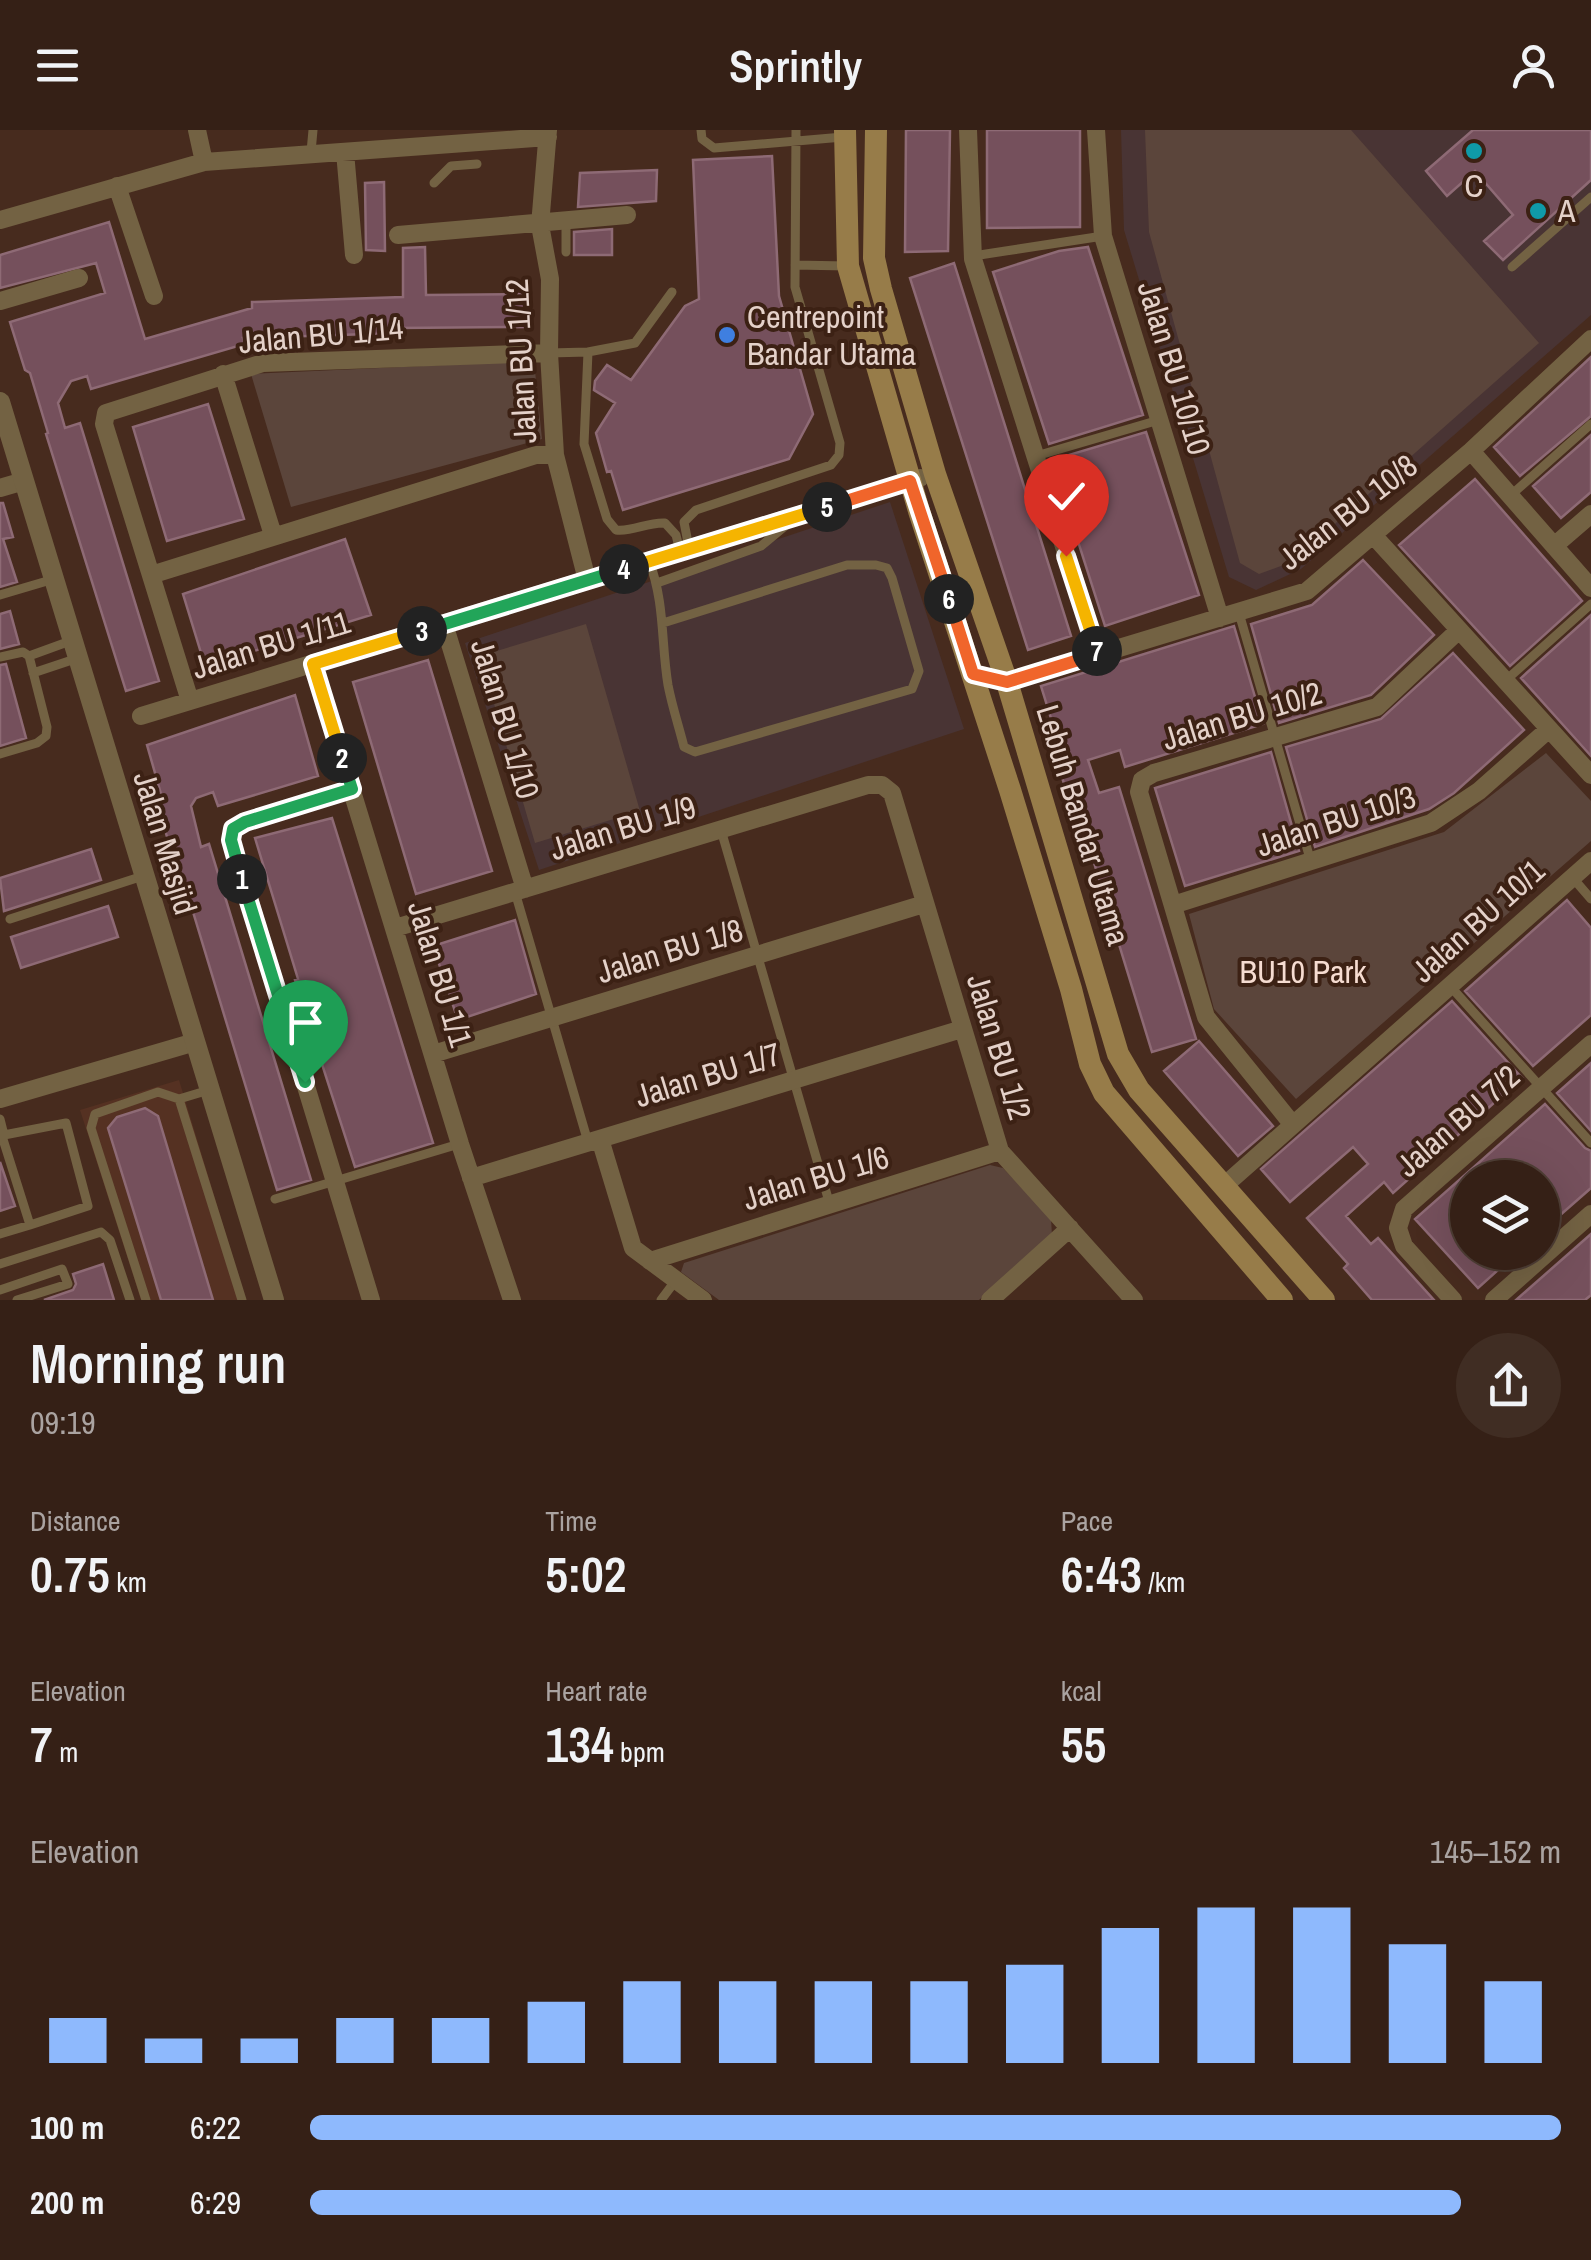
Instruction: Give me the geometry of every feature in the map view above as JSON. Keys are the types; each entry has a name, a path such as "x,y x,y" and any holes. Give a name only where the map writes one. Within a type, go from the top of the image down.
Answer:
{"main road":[{"name":"Lebuh Bandar Utama","path":"876,130 874,258 935,474 1007,682 1118,1054 1138,1090 1324,1300"},
{"name":"Lebuh Bandar Utama","path":"846,134 848,266 910,481 1071,989 1090,1064 1104,1093 1282,1300"}],"street":[{"path":"196,130 204,162"},
{"path":"368,150 369,130"},
{"path":"968,130 972,256 1098,654 1007,682 973,674"},
{"name":"Jalan BU 10/10","path":"1096,130 1103,236 1220,618"},
{"path":"0,220 204,162 548,134"},
{"name":"Jalan BU 1/12","path":"548,134 540,224 550,280 549,353 555,455 588,580"},
{"path":"345,152 354,255"},
{"path":"117,186 154,296"},
{"path":"398,235 627,215"},
{"path":"0,301 79,278"},
{"name":"Jalan BU 10/8","path":"1098,654 1306,591 1471,451 1591,340"},
{"name":"Jalan BU 1/14","path":"190,702 104,424 106,413 263,364 549,353"},
{"path":"223,374 273,535"},
{"name":"Jalan Masjid","path":"0,402 274,1300"},
{"path":"1471,451 1591,588"},
{"path":"152,575 536,455 555,455"},
{"name":"Jalan BU 1/11","path":"141,716 935,474"},
{"path":"0,488 24,482"},
{"path":"1554,546 1591,514"},
{"path":"1373,536 1591,776"},
{"name":"Jalan BU 1/10","path":"444,624 520,891"},
{"name":"Jalan BU 10/2","path":"1174,905 1140,792 1142,780 1377,707 1459,630"},
{"name":"Jalan BU 1/1","path":"313,664 460,1144 512,1300"},
{"path":"984,710 1007,682"},
{"name":"Jalan BU 10/3","path":"1174,905 1431,824 1479,791 1549,729"},
{"name":"Jalan BU 1/9","path":"396,928 868,785"},
{"name":"Jalan BU 1/2","path":"868,785 882,785 892,793 1000,1152 1134,1300"},
{"path":"352,789 245,822 233,829 231,840 371,1300"},
{"name":"Jalan BU 10/1","path":"1225,1185 1591,861"},
{"name":"Jalan BU 1/8","path":"433,1054 924,904"},
{"path":"1174,905 1211,1026 1293,1125"},
{"name":"Jalan BU 1/7","path":"471,1178 962,1029"},
{"path":"0,1099 195,1042"},
{"name":"Jalan BU 7/2","path":"1453,1300 1404,1246 1398,1228 1404,1209 1591,1044"},
{"path":"594,1140 634,1248 703,1300"},
{"name":"Jalan BU 1/6","path":"650,1261 1000,1152"},
{"path":"1494,1300 1591,1214"},
{"path":"990,1300 1070,1228"}],"lane":[{"path":"311,152 312,130"},
{"path":"701,130 702,140 714,148 796,136 846,134"},
{"path":"685,550 684,522 696,510 831,465 839,455 840,443 795,287 796,136"},
{"path":"451,166 453,139"},
{"path":"434,182 451,166 476,164"},
{"path":"1512,267 1591,197"},
{"path":"566,222 566,252"},
{"path":"972,256 1103,236"},
{"path":"795,266 848,266"},
{"path":"549,353 588,352 635,344 672,292"},
{"path":"588,352 584,444 607,519 616,530 628,532 655,522 664,523 685,550"},
{"path":"1033,456 1159,420"},
{"path":"1510,495 1591,424"},
{"path":"657,583 761,546 795,516"},
{"path":"649,562 657,583 668,686 684,747 694,752 912,688 918,681 920,670 892,578 887,568 876,564 847,566 663,623"},
{"path":"0,595 54,579"},
{"path":"1506,681 1591,604"},
{"path":"1239,612 1311,862"},
{"path":"0,657 75,649"},
{"path":"33,673 75,649"},
{"path":"0,754 37,743 46,736 29,656"},
{"path":"721,830 830,1205"},
{"path":"10,919 143,876"},
{"path":"1572,878 1591,900"},
{"path":"520,891 552,1018 594,1140"},
{"path":"1450,986 1591,1143"},
{"path":"146,1300 91,1128 94,1114 158,1092 178,1099 209,1090"},
{"path":"178,1099 242,1300"},
{"path":"0,1119 30,1225"},
{"path":"0,1234 88,1206 66,1123 2,1136"},
{"path":"275,1200 460,1144"},
{"path":"0,1264 101,1232 110,1240 130,1300"},
{"path":"0,1290 62,1270 68,1284 17,1300"},
{"path":"661,1300 676,1280"}],"shaded area":[{"path":"1121,130 1591,130 1591,315 1301,569 1256,590 1229,577 1124,230"},
{"path":"890,502 964,729 539,870 465,643"},
{"path":"179,1080 246,1300 141,1300 80,1110"}],"green space":[{"path":"1145,130 1351,130 1539,343 1292,562 1259,574 1240,563 1149,232"},
{"path":"534,361 542,439 291,507 251,374"},
{"path":"586,624 640,811 535,843 480,656"},
{"name":"BU10 Park","path":"1546,753 1591,801 1591,841 1296,1099 1214,1009 1189,914 1444,832"},
{"path":"990,1165 1003,1168 1051,1218 1052,1236 979,1300 719,1300 681,1272 684,1263"}],"building":[{"path":"906,130 950,130 948,251 905,252"},
{"path":"987,130 1080,130 1080,227 987,228"},
{"path":"1473,130 1591,130 1591,180 1503,260 1484,241 1513,215 1475,171 1447,196 1426,171"},
{"name":"Centrepoint Bandar Utama","path":"772,156 779,296 813,414 789,459 623,510 596,433 615,403 594,390 595,381 607,365 631,380 685,306 699,299 693,160"},
{"path":"657,170 656,201 578,207 580,173"},
{"path":"384,182 385,251 366,250 365,183"},
{"path":"109,222 145,339 252,308 252,302 403,297 403,248 425,247 426,295 525,294 525,327 398,328 399,333 243,338 245,344 91,389 87,376 71,381 58,403 65,428 80,423 159,681 126,691 30,373 25,370 10,322 105,293 96,263 0,288 0,255"},
{"path":"612,229 612,255 574,255 574,232"},
{"path":"1088,247 1143,415 1049,444 993,272 1059,251"},
{"path":"954,263 1071,636 1028,650 910,278"},
{"path":"1591,357 1591,416 1520,476 1494,447"},
{"path":"208,404 244,519 167,541 133,427"},
{"path":"1146,432 1199,595 1105,626 1052,460"},
{"path":"1591,435 1591,492 1561,518 1533,486"},
{"path":"1475,479 1582,601 1510,666 1399,545"},
{"path":"0,503 13,537 3,539 17,582 0,587"},
{"path":"345,539 371,615 205,666 183,594"},
{"path":"1363,560 1434,635 1371,695 1279,723 1251,624 1312,605"},
{"path":"10,611 19,644 0,649 0,614"},
{"path":"1591,615 1591,756 1521,678"},
{"path":"1234,626 1263,724 1125,767 1120,750 1088,760 1099,793 1119,787 1196,1039 1152,1052 1072,791 1067,793 1051,743 1058,741 1041,686"},
{"path":"1453,653 1524,730 1454,793 1429,809 1315,847 1286,747 1381,719"},
{"path":"428,660 492,871 416,894 353,682"},
{"path":"6,664 26,738 0,746 0,665"},
{"path":"295,695 318,776 218,806 213,792 196,798 191,806 201,847 209,844 311,1180 277,1190 157,804 163,801 147,745"},
{"path":"1271,752 1299,851 1185,886 1155,788"},
{"path":"332,818 433,1143 355,1167 295,980 298,979 255,838"},
{"path":"91,849 101,880 4,911 0,878"},
{"path":"1567,900 1591,928 1591,1015 1533,1066 1465,991"},
{"path":"108,906 118,937 21,968 11,937"},
{"path":"515,920 536,994 458,1020 433,946"},
{"path":"1452,1001 1522,1078 1393,1193 1384,1182 1346,1216 1371,1244 1378,1238 1434,1300 1372,1300 1344,1268 1348,1264 1307,1218 1368,1164 1353,1147 1290,1202 1261,1169"},
{"path":"1199,1041 1273,1126 1238,1156 1164,1071"},
{"path":"1591,1063 1591,1131 1557,1093"},
{"path":"1545,1104 1591,1151 1591,1188 1560,1215 1560,1160 1482,1160"},
{"path":"145,1108 158,1116 213,1300 161,1300 108,1128 117,1117"},
{"path":"0,1162 15,1206 0,1211"},
{"path":"1450,1188 1450,1257 1415,1219"},
{"path":"1591,1234 1591,1295 1585,1300 1516,1300 1550,1270 1560,1270 1560,1261"},
{"path":"103,1264 114,1300 44,1300 73,1290 73,1274"},
{"path":"1462,1270 1498,1270 1478,1288"}],"place":[{"name":"C","path":"1474,151"},
{"name":"A","path":"1538,211"},
{"name":"Centrepoint Bandar Utama","path":"727,335"}],"route":[{"path":"305,1082 231,840 233,829 245,822 352,789 313,664 910,481 973,674 1007,682 1098,654 1066,556"}]}
